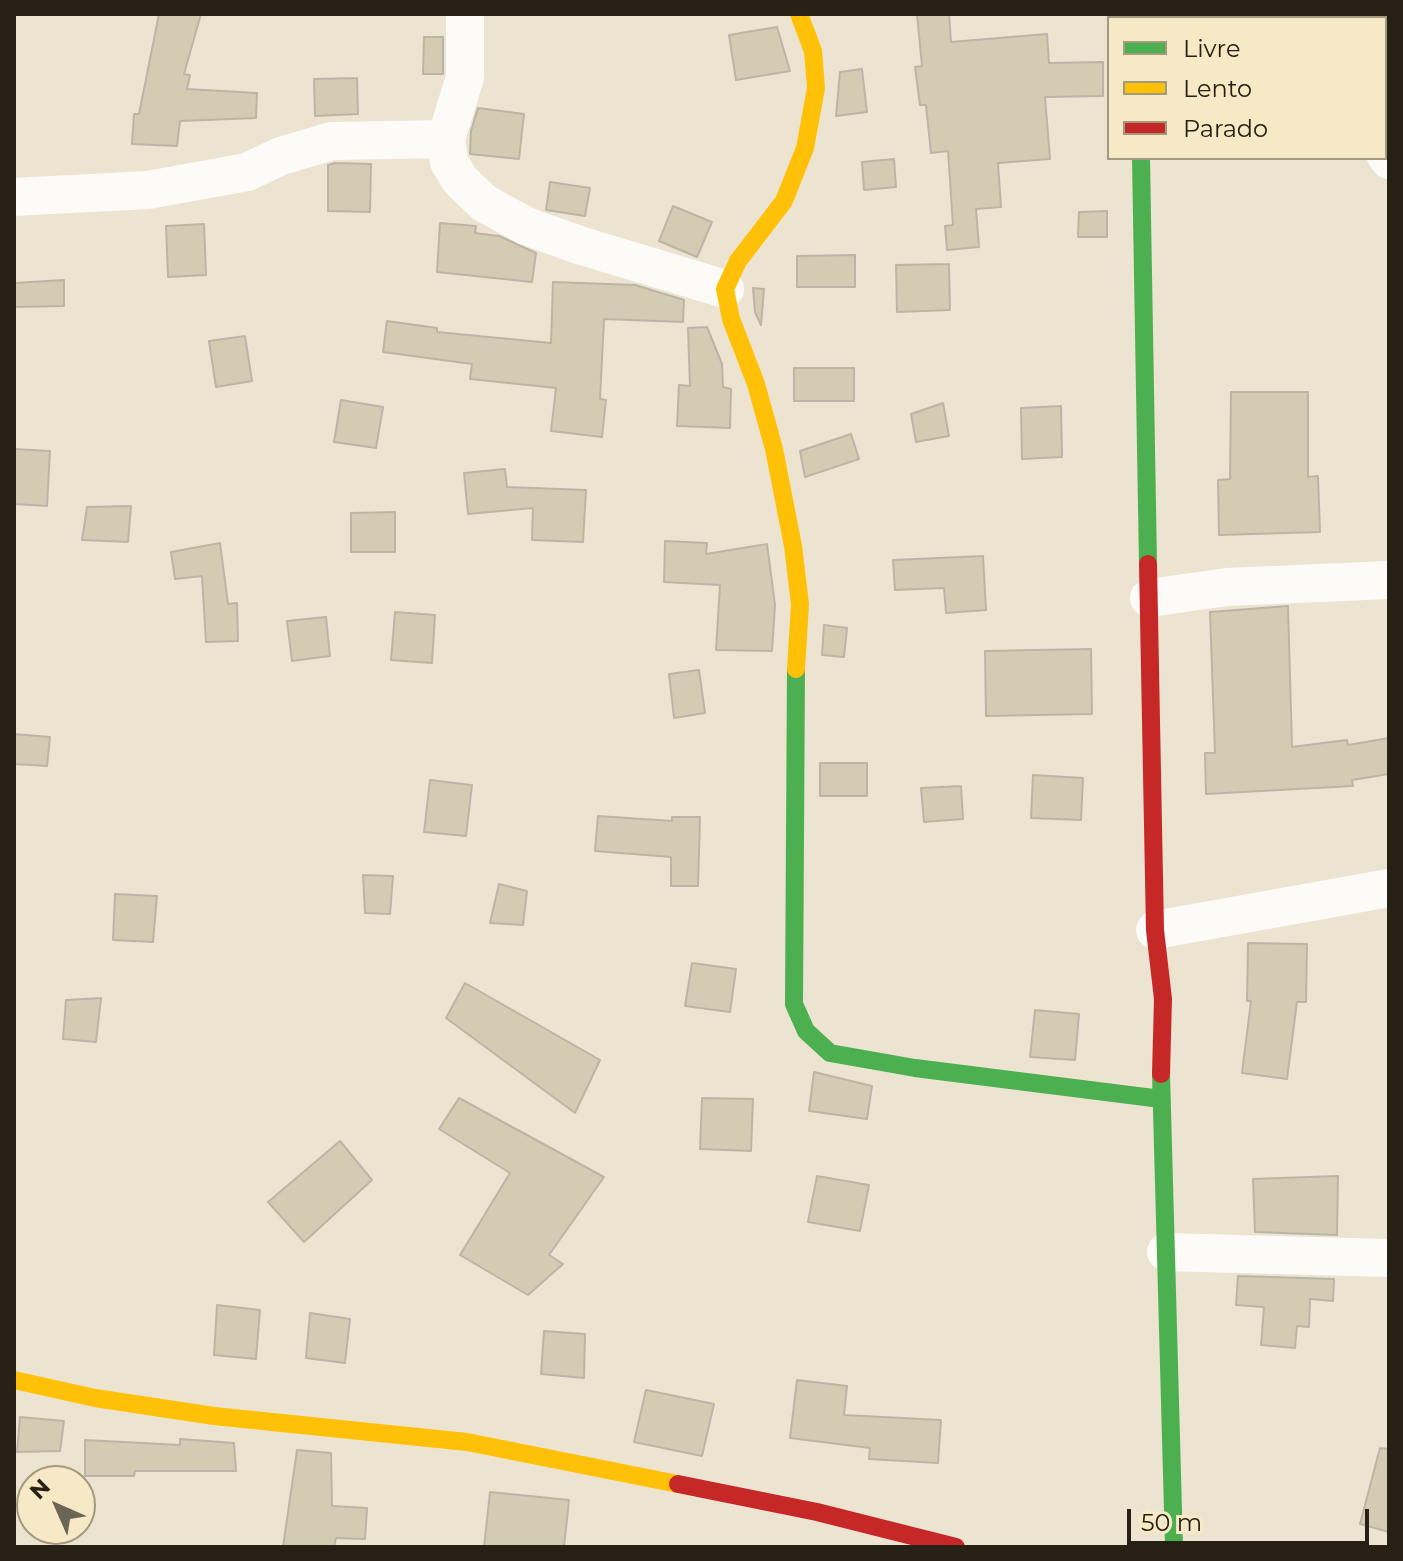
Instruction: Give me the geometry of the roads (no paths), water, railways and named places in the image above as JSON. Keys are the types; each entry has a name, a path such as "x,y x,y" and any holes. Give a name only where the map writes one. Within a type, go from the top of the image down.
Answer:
{"street":[{"path":"465,14 465,77 446,139 449,162 460,180 484,203 526,226 725,289"},
{"path":"799,14 813,51 816,88 805,148 784,201 738,261 725,289 731,319 756,384 774,449 793,546 800,604 793,708 791,944 794,1004 806,1031 830,1053 915,1068 1161,1099"},
{"path":"14,197 148,190 247,172 281,156 332,141 446,139"},
{"path":"1141,160 1155,930 1163,999 1161,1099 1174,1547"},
{"path":"1149,598 1227,587 1389,580"},
{"path":"1155,930 1389,888"},
{"path":"1166,1252 1389,1258"},
{"path":"14,1380 95,1398 214,1416 467,1442 817,1512 956,1547"}]}
